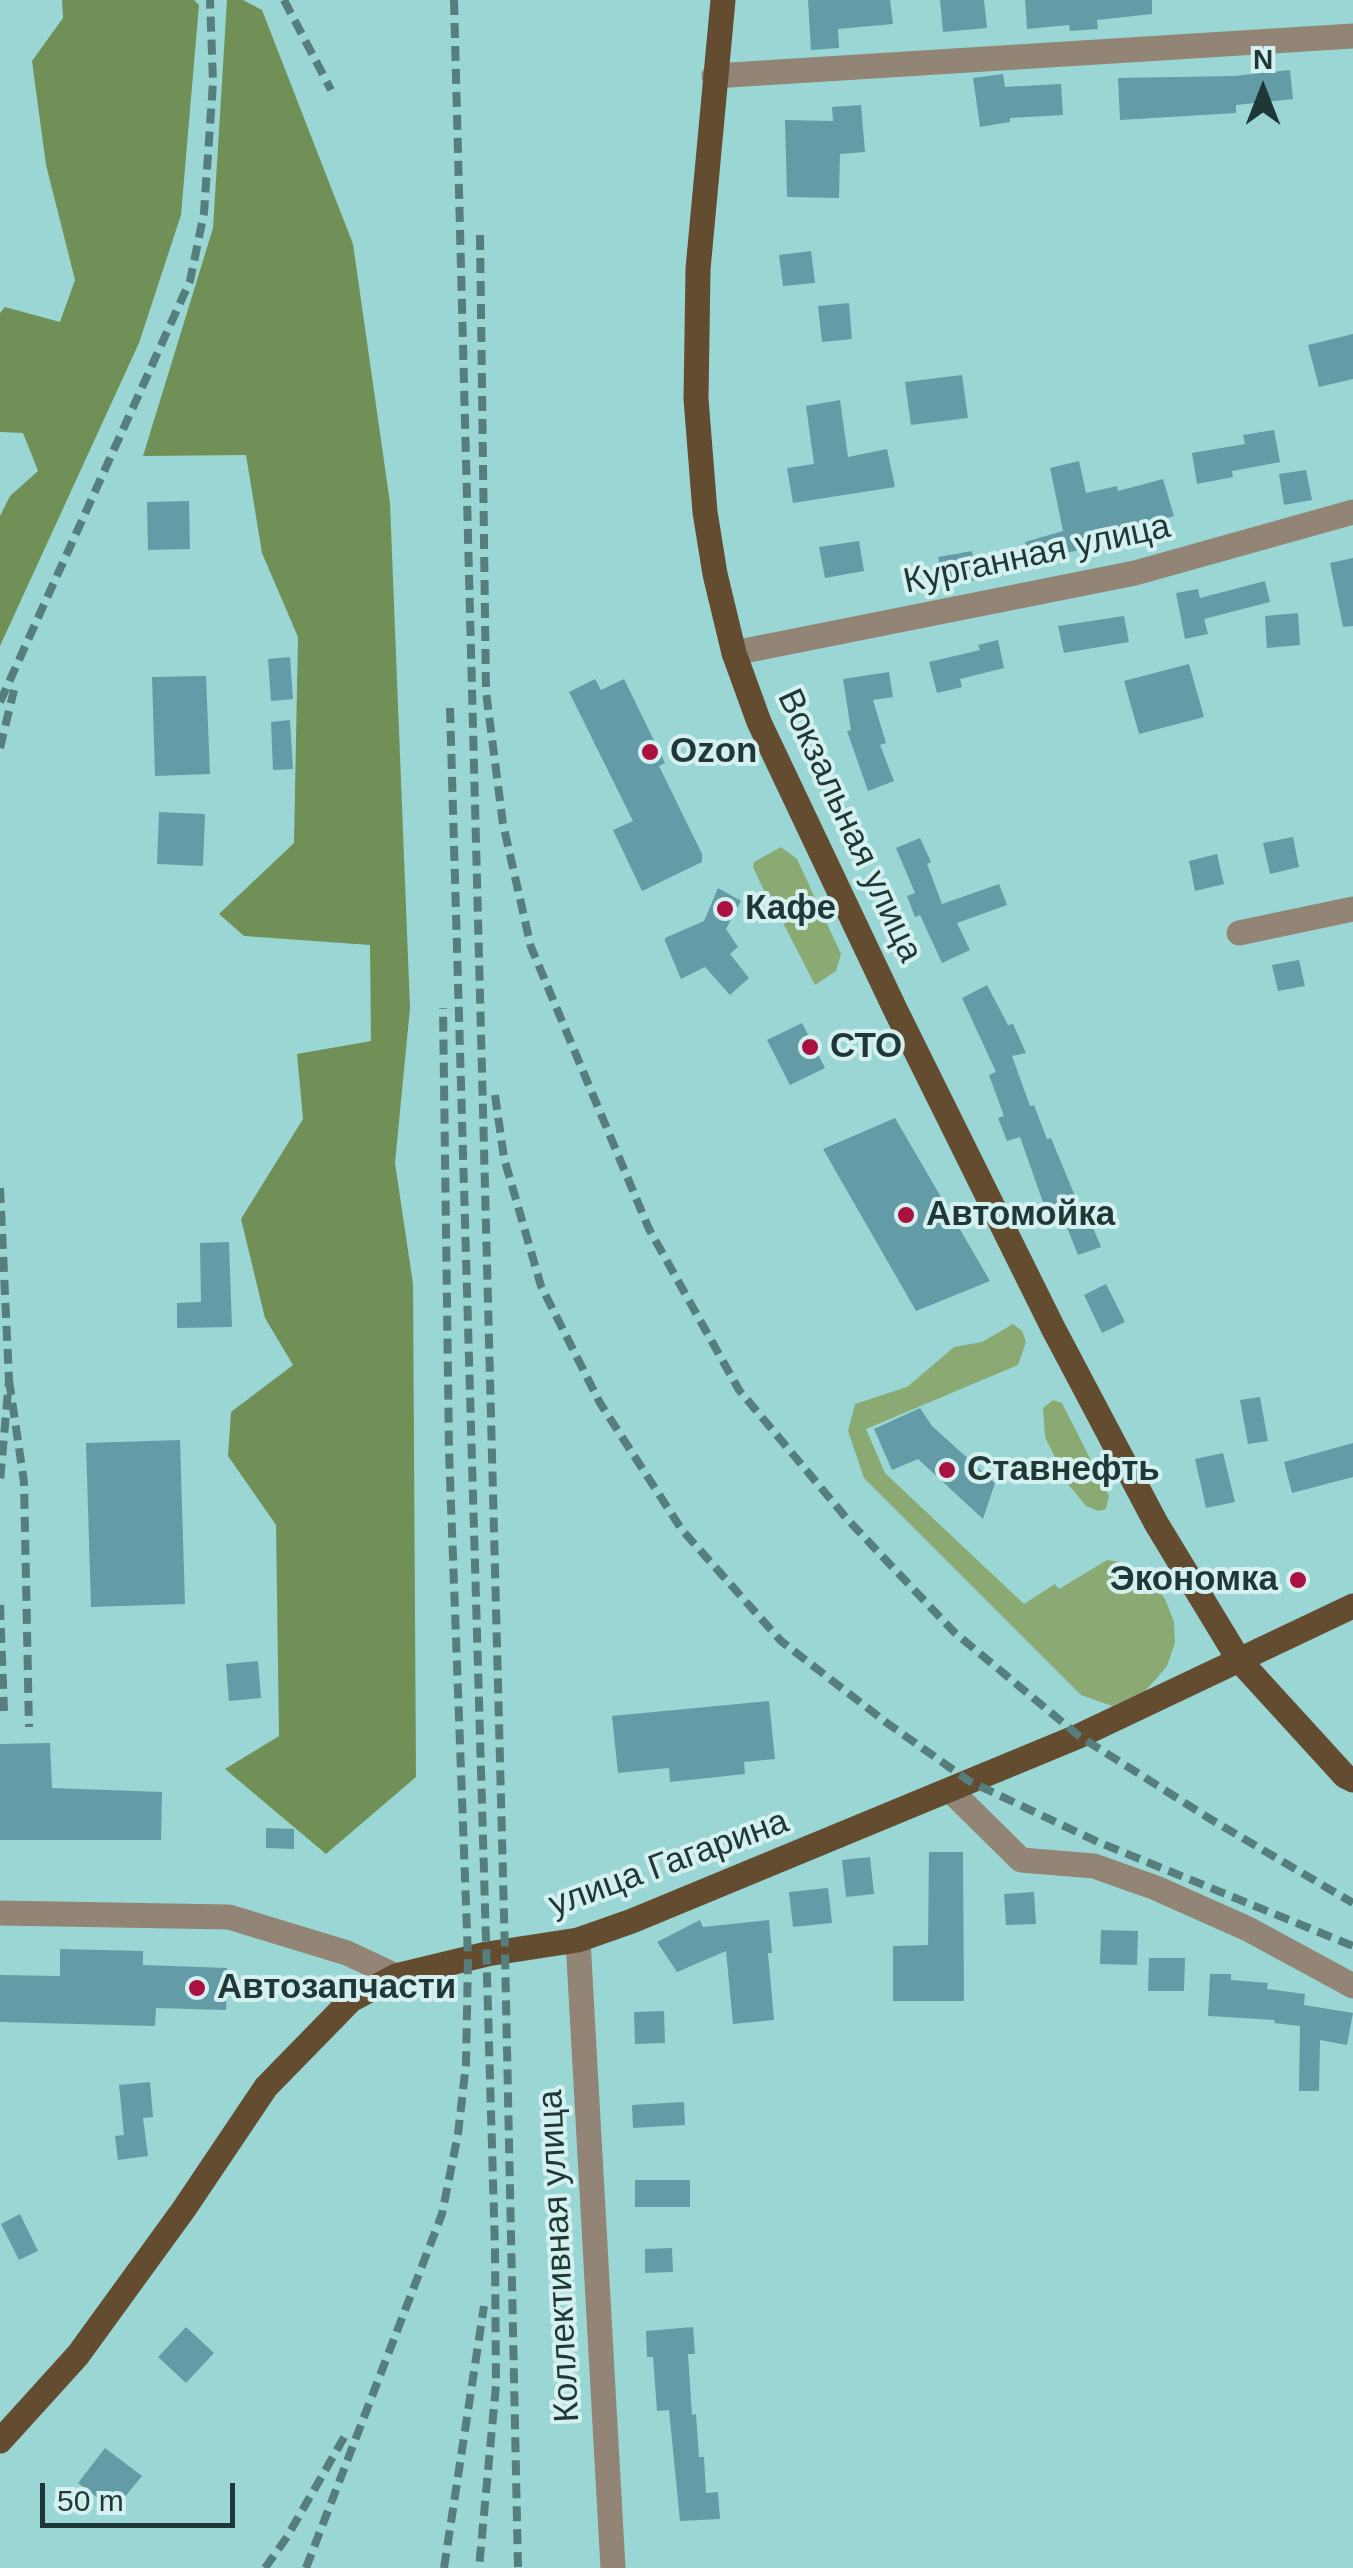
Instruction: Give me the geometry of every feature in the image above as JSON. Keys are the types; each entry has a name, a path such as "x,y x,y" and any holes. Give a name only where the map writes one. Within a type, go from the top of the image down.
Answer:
{"main road":[{"name":"Вокзальная улица","path":"723,0 698,269 696,399 714,574 734,653 759,722 895,1009 1053,1328 1156,1523 1239,1660 1353,1780"},
{"name":"улица Гагарина","path":"0,2441 78,2356 266,2087 351,2000 396,1976 487,1954 578,1940 632,1921 1080,1736 1353,1606"}],"street":[{"path":"714,76 1353,36"},
{"name":"Курганная улица","path":"734,653 1135,572 1353,512"},
{"path":"1240,933 1353,909"},
{"path":"950,1790 1021,1860 1094,1866 1156,1888 1248,1929 1353,1986"},
{"path":"0,1913 229,1917 347,1952 396,1976"},
{"name":"Коллективная улица","path":"578,1940 613,2568"}],"green space":[{"path":"62,0 194,0 199,5 181,215 139,343 0,646 0,516 10,496 38,471 23,433 0,432 0,313 5,307 60,322 75,280 46,165 32,61 63,18"},
{"path":"227,0 243,0 262,10 353,244 390,503 410,1008 395,1163 413,1284 416,1777 326,1854 225,1769 279,1736 276,1525 228,1456 231,1412 293,1365 265,1318 241,1219 303,1119 297,1054 371,1041 370,945 244,936 219,914 294,843 298,637 262,553 246,455 143,456 213,228"},
{"path":"781,847 797,859 841,954 836,971 815,985 779,915 781,908 776,898 765,893 753,867 754,862"},
{"path":"1013,1324 1022,1331 1026,1342 1018,1365 866,1429 885,1473 1024,1604 1055,1584 1059,1589 1107,1560 1127,1563 1148,1577 1165,1599 1174,1622 1175,1643 1167,1666 1144,1692 1112,1706 1081,1695 864,1478 848,1431 855,1404 907,1387 954,1347 982,1342"},
{"path":"1053,1400 1062,1403 1109,1496 1106,1509 1098,1511 1086,1506 1068,1484 1045,1437 1043,1408"}],"building":[{"path":"808,0 890,0 893,24 838,29 839,48 811,50"},
{"path":"940,0 984,0 987,28 943,32"},
{"path":"1025,0 1152,0 1152,14 1097,20 1098,29 1070,31 1069,25 1027,29"},
{"path":"1290,70 1293,99 1236,105 1236,113 1120,120 1118,78 1234,76"},
{"path":"1003,74 1005,87 1061,84 1063,115 1010,118 1010,122 980,127 973,78"},
{"path":"861,105 865,152 840,154 839,198 787,197 785,120 833,121 832,107"},
{"path":"811,251 815,283 783,286 779,255"},
{"path":"849,303 852,339 822,342 818,306"},
{"path":"1353,334 1353,379 1319,387 1308,345"},
{"path":"962,375 968,418 911,425 905,382"},
{"path":"840,400 848,457 887,449 895,487 793,503 787,468 814,464 806,406"},
{"path":"1274,430 1280,462 1232,471 1233,477 1197,484 1192,453 1245,444 1243,435"},
{"path":"1079,461 1086,493 1117,486 1118,491 1163,479 1174,516 1128,531 1130,541 1059,554 1060,560 1032,568 1025,542 1063,531 1050,468"},
{"path":"1306,470 1312,500 1284,505 1279,474"},
{"path":"189,501 190,549 148,550 147,502"},
{"path":"859,541 864,571 825,578 819,547"},
{"path":"972,551 976,580 943,585 938,557"},
{"path":"1353,558 1353,626 1343,627 1330,563"},
{"path":"1265,581 1270,602 1204,619 1208,634 1185,639 1176,593 1198,589 1200,598"},
{"path":"1298,613 1300,645 1267,648 1265,616"},
{"path":"1124,616 1129,642 1064,653 1058,626"},
{"path":"998,640 1004,668 960,679 962,687 937,693 929,662 980,650 978,645"},
{"path":"290,657 293,699 271,701 268,659"},
{"path":"1189,664 1204,717 1139,734 1124,681"},
{"path":"889,672 893,697 873,700 886,743 880,745 894,781 868,791 847,731 851,730 843,679"},
{"path":"206,676 210,774 155,776 152,677"},
{"path":"595,679 601,690 624,679 665,763 659,766 702,854 702,862 642,891 613,830 633,821 569,692"},
{"path":"290,720 293,769 273,770 271,722"},
{"path":"159,812 205,814 203,866 157,864"},
{"path":"1293,837 1299,867 1270,874 1263,843"},
{"path":"920,838 942,904 999,884 1007,905 957,923 970,950 942,963 920,915 915,917 907,896 915,893 896,848"},
{"path":"1217,854 1224,884 1195,891 1189,861"},
{"path":"718,888 741,901 726,929 738,947 730,954 749,978 730,995 705,967 681,979 665,941 704,921"},
{"path":"1299,960 1305,986 1278,991 1272,965"},
{"path":"987,985 1008,1025 1013,1024 1026,1053 1012,1056 1030,1106 1034,1105 1047,1139 1051,1138 1075,1196 1045,1208 1020,1137 1007,1141 998,1118 1004,1116 989,1075 996,1072 962,998"},
{"path":"802,1023 825,1068 790,1085 767,1040"},
{"name":"Автомойка","path":"895,1118 990,1281 916,1311 823,1149"},
{"path":"1084,1206 1101,1247 1078,1255 1062,1215"},
{"path":"229,1242 232,1327 177,1328 177,1303 201,1302 200,1243"},
{"path":"1106,1284 1125,1322 1102,1333 1084,1295"},
{"path":"1260,1397 1268,1441 1248,1444 1240,1400"},
{"path":"920,1408 932,1426 995,1483 983,1519 918,1459 892,1470 874,1429"},
{"path":"180,1440 185,1604 91,1607 86,1443"},
{"path":"1353,1443 1353,1477 1292,1493 1284,1462"},
{"path":"1223,1453 1235,1502 1206,1508 1195,1459"},
{"path":"258,1661 261,1698 229,1701 226,1664"},
{"path":"769,1701 775,1759 744,1762 745,1774 670,1782 669,1768 618,1773 612,1716"},
{"path":"50,1743 52,1788 162,1792 161,1840 0,1840 0,1744"},
{"path":"266,1828 294,1829 294,1849 266,1848"},
{"path":"929,1852 963,1852 964,2001 893,2001 893,1946 928,1945"},
{"path":"870,1857 874,1894 846,1897 842,1860"},
{"path":"828,1888 832,1923 793,1927 789,1892"},
{"path":"1034,1892 1036,1924 1006,1925 1004,1894"},
{"path":"700,1920 703,1927 769,1920 774,2020 733,2024 726,1951 677,1972 657,1942"},
{"path":"1101,1930 1138,1931 1137,1965 1100,1964"},
{"path":"60,1949 143,1951 143,1965 227,1968 226,2010 156,2008 155,2026 0,2022 0,1975 60,1976"},
{"path":"1149,1958 1185,1958 1184,1991 1148,1991"},
{"path":"1210,1974 1231,1974 1231,1980 1268,1983 1267,1989 1305,1994 1304,2005 1353,2013 1347,2045 1320,2040 1319,2091 1299,2091 1300,2026 1274,2023 1275,2020 1208,2016"},
{"path":"664,2011 665,2043 635,2044 634,2012"},
{"path":"150,2082 153,2117 143,2118 148,2156 118,2160 115,2136 124,2135 119,2085"},
{"path":"684,2102 685,2125 633,2128 632,2105"},
{"path":"635,2180 690,2180 690,2207 635,2207"},
{"path":"20,2214 38,2251 19,2260 1,2224"},
{"path":"672,2248 673,2272 645,2273 645,2249"},
{"path":"186,2327 214,2353 186,2383 158,2357"},
{"path":"693,2327 695,2354 688,2354 692,2415 696,2414 699,2457 704,2457 706,2493 718,2492 720,2519 680,2521 669,2410 657,2411 653,2357 647,2357 646,2331"},
{"path":"105,2448 142,2476 114,2510 78,2483"}],"railway":[{"path":"0,702 190,281 204,213 213,82 210,0"},
{"path":"284,0 331,90"},
{"path":"454,0 518,2568"},
{"path":"480,235 486,692 503,824 531,947 649,1229 739,1390 848,1520 954,1632 1079,1736 1353,1903"},
{"path":"0,748 14,690"},
{"path":"450,708 495,2250 496,2385 479,2568"},
{"path":"306,2568 442,2214 458,2134 466,2064 468,1958 449,1451 443,1008"},
{"path":"495,1095 504,1158 541,1286 600,1403 682,1530 781,1641 969,1781 1098,1842 1353,1946"},
{"path":"0,1188 9,1380 0,1482"},
{"path":"9,1380 24,1482 29,1727"},
{"path":"0,1605 4,1711"},
{"path":"444,2568 484,2306"},
{"path":"265,2568 346,2434"}],"place":[{"name":"Ozon","path":"650,752"},
{"name":"Кафе","path":"725,909"},
{"name":"СТО","path":"810,1047"},
{"name":"Автомойка","path":"906,1215"},
{"name":"Ставнефть","path":"947,1470"},
{"name":"Экономка","path":"1298,1580"},
{"name":"Автозапчасти","path":"197,1988"}]}
